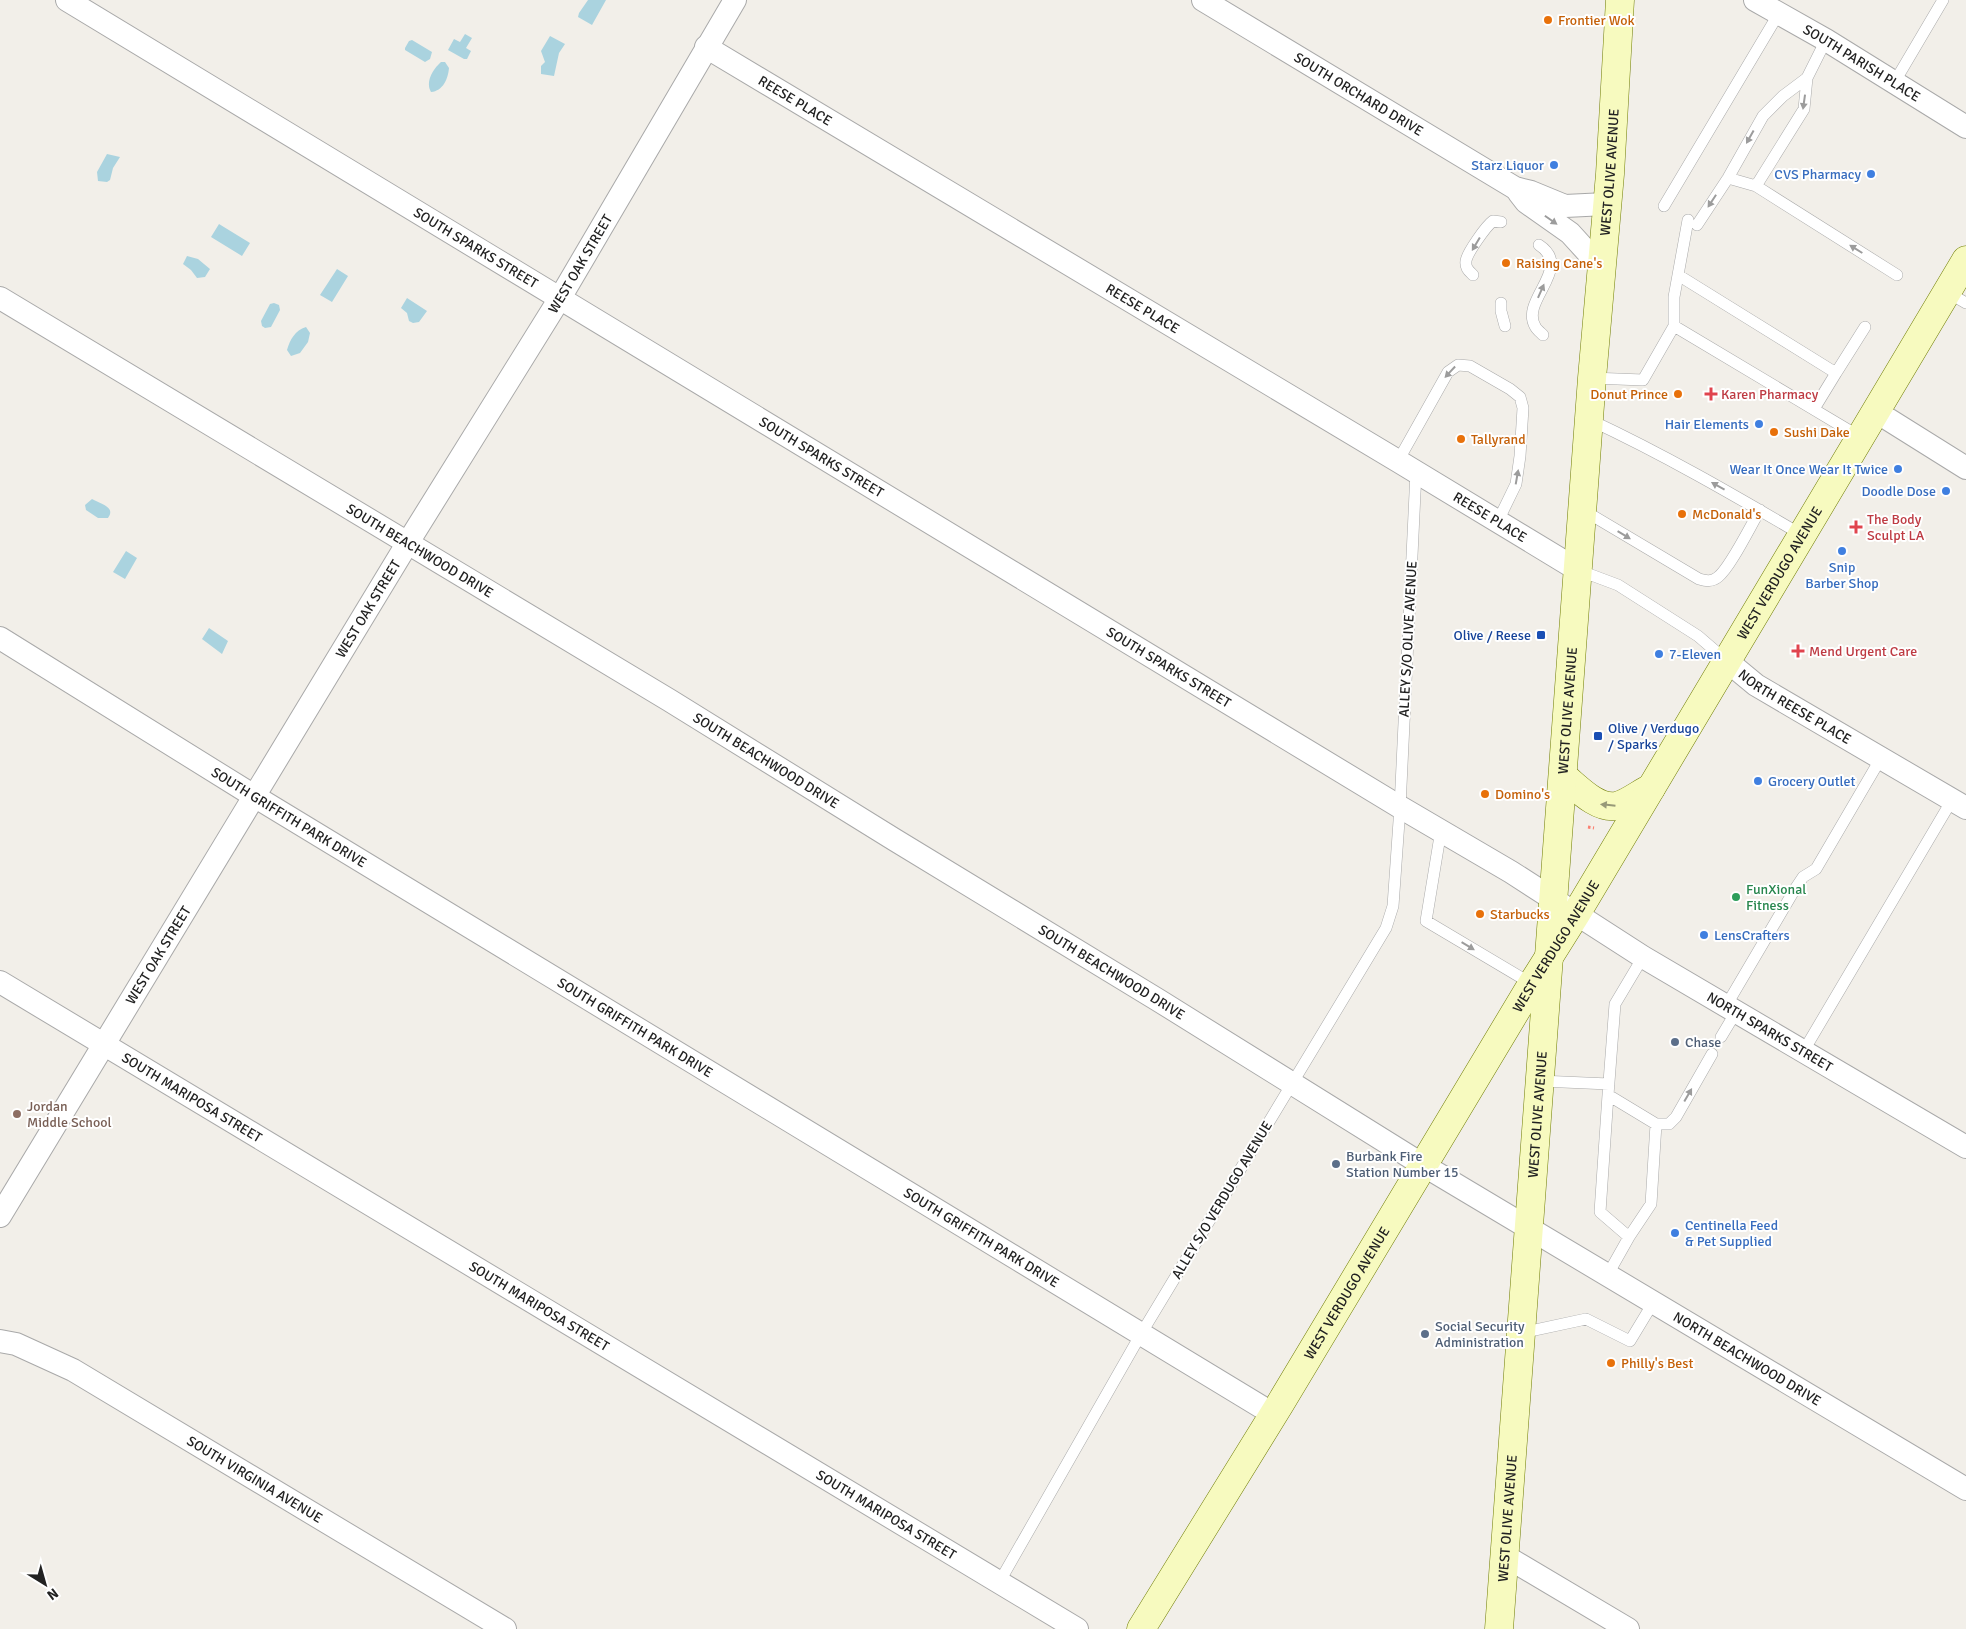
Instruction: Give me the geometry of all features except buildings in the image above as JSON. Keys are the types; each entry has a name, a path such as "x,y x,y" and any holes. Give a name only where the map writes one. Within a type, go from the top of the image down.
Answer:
{"main road":[{"name":"WEST OLIVE AVENUE","path":"1500,1629 1620,0"},
{"name":"WEST VERDUGO AVENUE","path":"1140,1629 1273,1414 1549,955 1576,914 1874,411 1957,298 1966,260"},
{"path":"1563,776 1595,801 1605,806 1617,806 1652,787"}],"street":[{"name":"SOUTH SPARKS STREET","path":"67,0 1400,807 1441,830 1576,914"},
{"name":"WEST OAK STREET","path":"0,1216 407,544 560,298 735,0"},
{"name":"SOUTH ORCHARD DRIVE","path":"1203,0 1515,188 1531,192 1566,206 1606,204"},
{"name":"SOUTH PARISH PLACE","path":"1767,5 1966,128"},
{"name":"REESE PLACE","path":"706,47 1578,570"},
{"name":"SOUTH ORCHARD DRIVE","path":"1515,188 1526,202 1570,233 1600,266"},
{"name":"SOUTH BEACHWOOD DRIVE","path":"0,298 661,695 1423,1165 1529,1228"},
{"path":"1874,411 1966,468"},
{"name":"SOUTH GRIFFITH PARK DRIVE","path":"0,638 254,796 1273,1414"},
{"name":"NORTH REESE PLACE","path":"1727,661 1756,685 1959,804"},
{"name":"NORTH SPARKS STREET","path":"1576,914 1643,957 1966,1148"},
{"name":"SOUTH MARIPOSA STREET","path":"0,982 1077,1629"},
{"name":"NORTH BEACHWOOD DRIVE","path":"1529,1228 1966,1489"},
{"name":"SOUTH VIRGINIA AVENUE","path":"0,1341 16,1344 73,1370 505,1629"},
{"path":"1505,1556 1628,1629"}],"lane":[{"path":"1894,83 1943,0"},
{"path":"1664,206 1767,5"},
{"path":"1756,186 1804,109 1807,78 1826,40"},
{"path":"1592,378 1643,380 1674,326 1674,297 1692,223 1728,178 1763,116 1783,96 1807,78"},
{"path":"1728,178 1756,186 1897,275"},
{"path":"1473,275 1467,269 1466,261 1486,227 1493,221 1502,222"},
{"path":"1539,245 1547,250 1551,258 1552,267 1533,313 1534,326 1543,335"},
{"path":"1678,275 1836,373"},
{"path":"1501,303 1505,326"},
{"path":"1674,326 1860,437"},
{"path":"1814,409 1865,327"},
{"path":"1407,466 1448,372 1458,365 1470,366 1510,389 1520,396 1523,408 1520,456 1516,484 1498,521"},
{"path":"1590,420 1641,444 1802,535"},
{"name":"ALLEY S/O OLIVE AVENUE","path":"1400,807 1407,466"},
{"path":"1582,510 1699,579 1709,581 1718,577 1727,566 1760,510"},
{"name":"NORTH REESE PLACE","path":"1578,570 1618,585 1698,636 1727,661"},
{"path":"1721,1037 1731,1009 1796,889 1803,878 1816,869 1881,758"},
{"path":"1803,1052 1959,804"},
{"name":"ALLEY S/O VERDUGO AVENUE","path":"1000,1581 1141,1334 1386,928 1393,906 1400,807"},
{"path":"1441,830 1426,921 1532,984"},
{"path":"1629,1237 1600,1212 1615,1004 1643,957"},
{"path":"1540,1081 1608,1089 1656,1124 1669,1124 1676,1117 1712,1054"},
{"path":"1607,1276 1629,1237 1651,1204 1656,1124"},
{"path":"1521,1333 1586,1319 1630,1341 1652,1303"}],"path":[{"path":"1588,827 1594,828"}],"water":[{"path":"588,0 606,0 592,25 578,17"},
{"path":"465,34 472,38 466,48 471,51 467,59 448,50 454,39 460,42"},
{"path":"550,36 565,44 559,53 554,76 541,74 541,66 545,62 541,51"},
{"path":"412,40 432,52 430,59 425,62 405,50 409,41"},
{"path":"441,62 445,62 449,68 447,76 442,87 431,92 429,80 435,68"},
{"path":"107,154 120,157 113,168 110,180 107,182 98,181 97,172"},
{"path":"219,224 250,243 242,256 211,237"},
{"path":"187,256 198,259 210,269 205,277 197,278 183,264"},
{"path":"337,269 348,276 332,302 320,295"},
{"path":"407,298 427,311 419,322 413,323 409,321 407,313 401,308"},
{"path":"270,304 279,305 280,310 271,327 265,328 262,326 261,321"},
{"path":"306,327 310,333 308,342 300,353 291,356 287,350 291,339 299,330"},
{"path":"92,499 109,508 110,514 108,518 98,518 86,510 85,505"},
{"path":"126,551 137,558 125,579 113,572"},
{"path":"209,628 228,641 222,654 202,639"}],"place":[{"name":"Frontier Wok","path":"1548,20"},
{"name":"Starz Liquor","path":"1554,165"},
{"name":"CVS Pharmacy","path":"1871,174"},
{"name":"Raising Cane's","path":"1506,263"},
{"name":"Donut Prince","path":"1678,394"},
{"name":"Karen Pharmacy","path":"1711,394"},
{"name":"Hair Elements","path":"1759,424"},
{"name":"Sushi Dake","path":"1774,432"},
{"name":"Tallyrand","path":"1461,439"},
{"name":"Wear It Once Wear It Twice","path":"1898,469"},
{"name":"Doodle Dose","path":"1946,491"},
{"name":"McDonald's","path":"1682,514"},
{"name":"The Body Sculpt LA","path":"1856,527"},
{"name":"Snip Barber Shop","path":"1842,551"},
{"name":"Olive / Reese","path":"1541,635"},
{"name":"Mend Urgent Care","path":"1798,651"},
{"name":"7-Eleven","path":"1659,654"},
{"name":"Olive / Verdugo / Sparks","path":"1598,736"},
{"name":"Grocery Outlet","path":"1758,781"},
{"name":"Domino's","path":"1485,794"},
{"name":"FunXional Fitness","path":"1736,897"},
{"name":"Starbucks","path":"1480,914"},
{"name":"LensCrafters","path":"1704,935"},
{"name":"Chase","path":"1675,1042"},
{"name":"Jordan Middle School","path":"17,1114"},
{"name":"Burbank Fire Station Number 15","path":"1336,1164"},
{"name":"Centinella Feed & Pet Supplied","path":"1675,1233"},
{"name":"Social Security Administration","path":"1425,1334"},
{"name":"Philly's Best","path":"1611,1363"}]}
